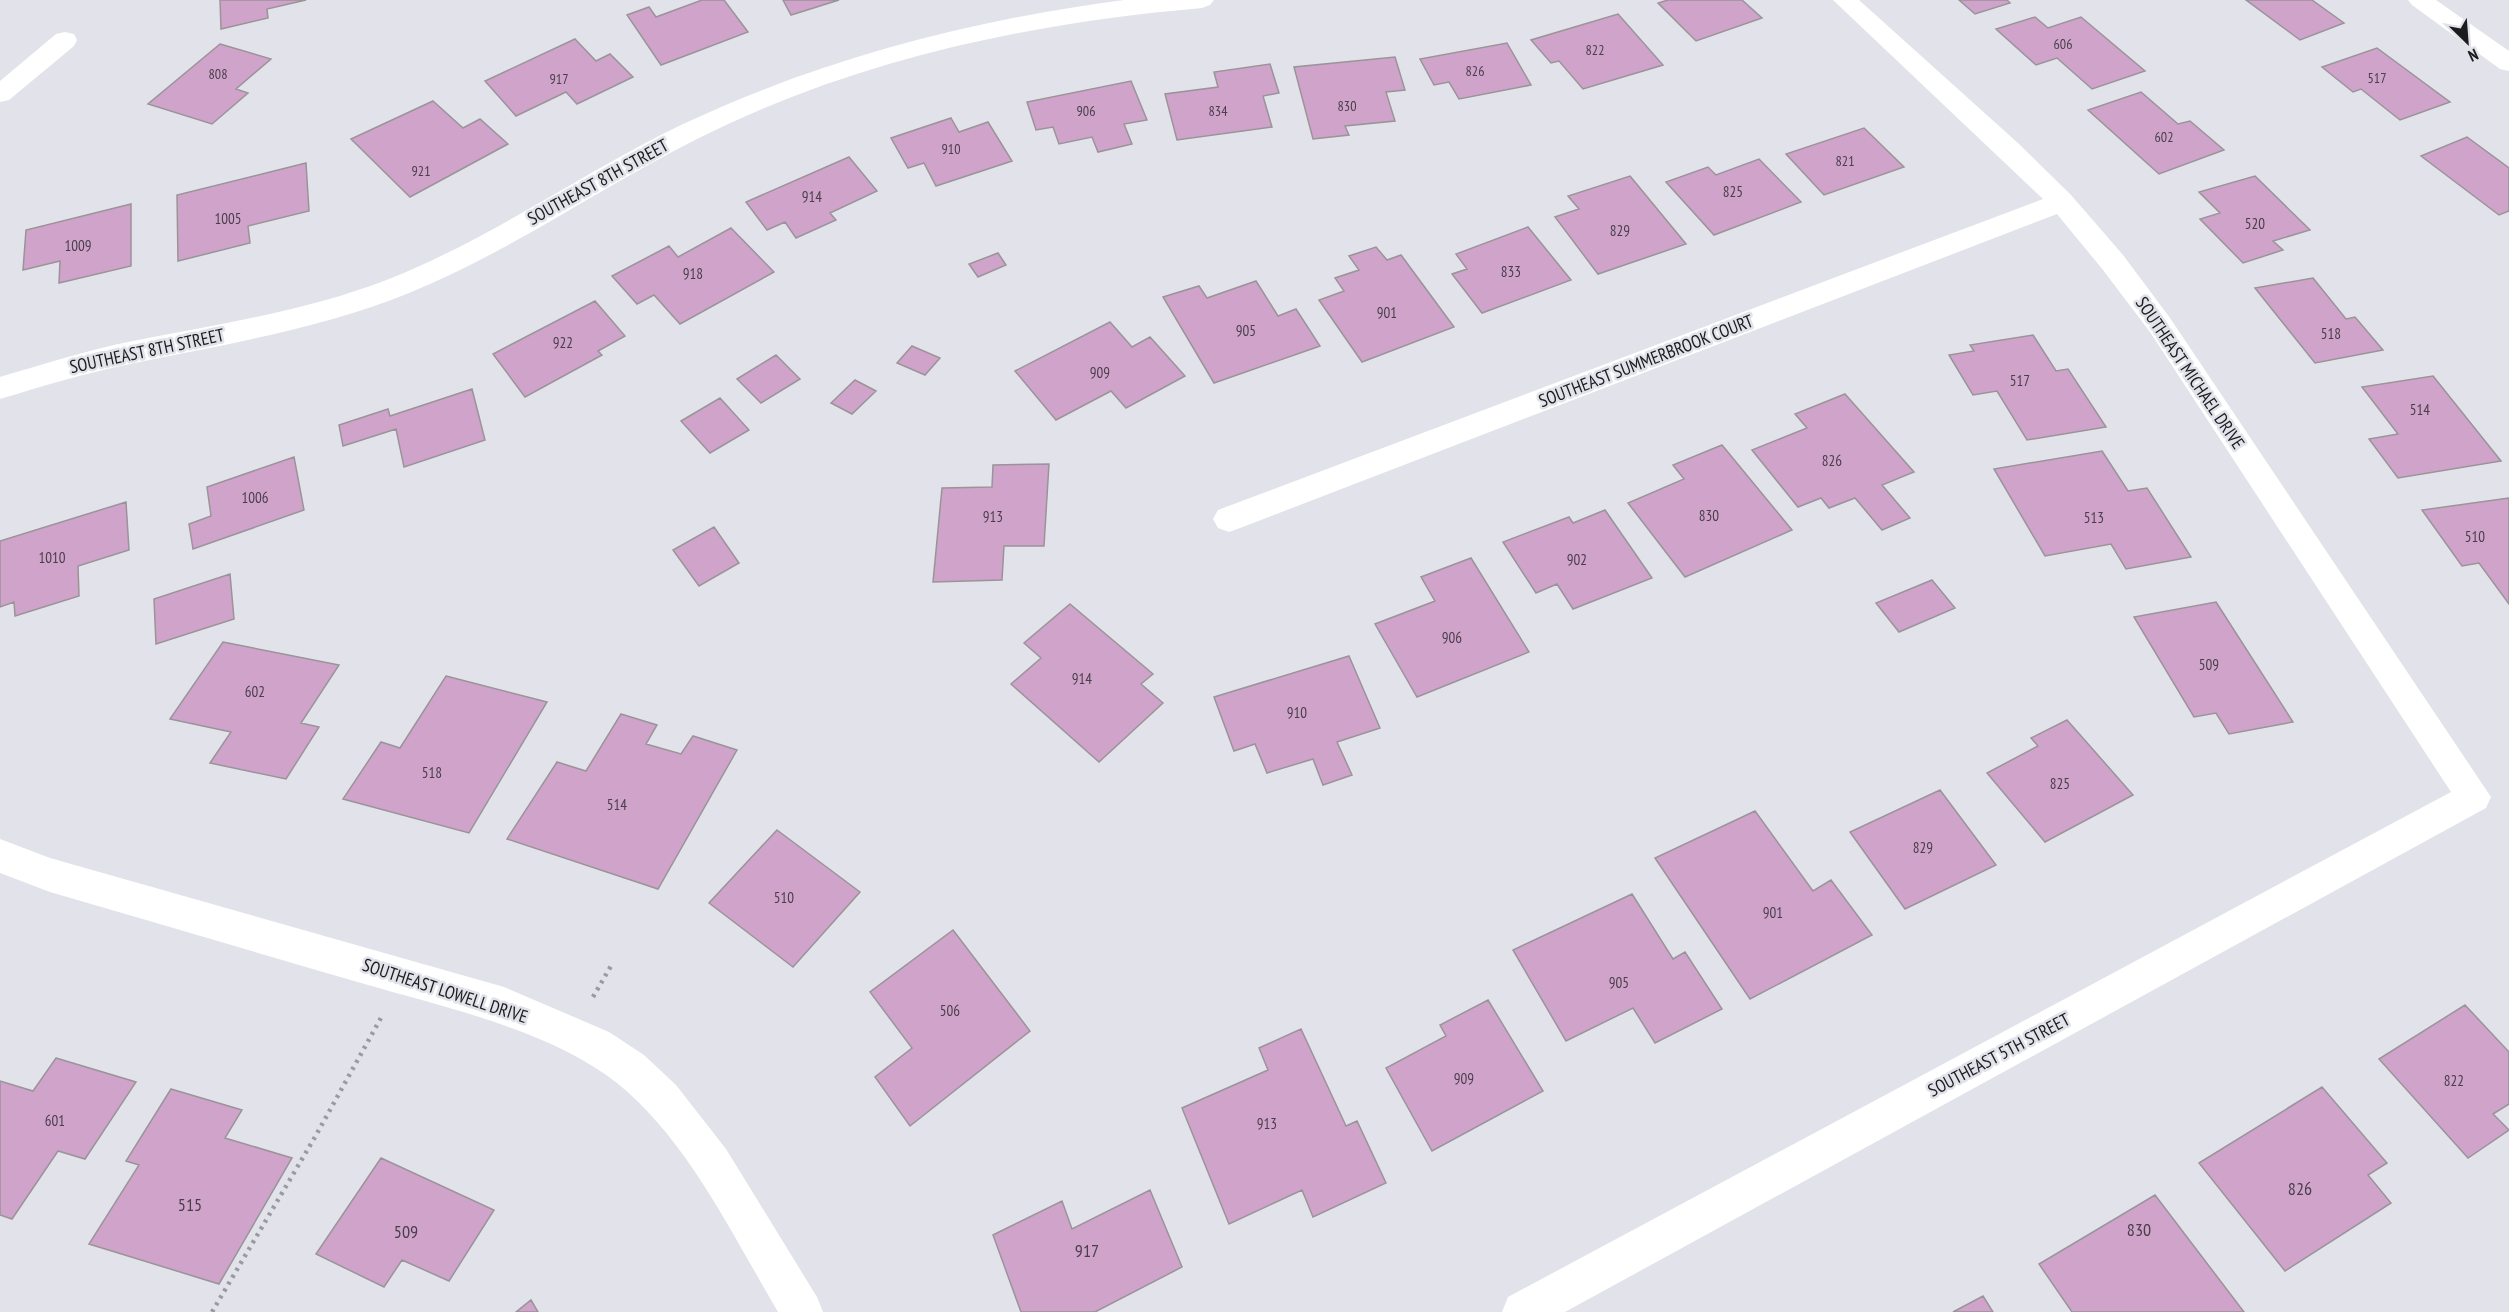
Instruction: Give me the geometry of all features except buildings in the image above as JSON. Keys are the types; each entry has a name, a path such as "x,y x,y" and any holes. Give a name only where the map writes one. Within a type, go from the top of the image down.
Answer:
{"street":[{"name":"SOUTHEAST 8TH STREET","path":"0,388 109,357 270,326 347,305 421,277 488,244 608,173 693,130 786,91 875,60 967,35 1059,16 1151,3 1203,0"},
{"name":"SOUTHEAST MICHAEL DRIVE","path":"1845,0 2062,202 2106,252 2160,325 2474,797"},
{"path":"2420,0 2509,63"},
{"path":"0,94 65,40"},
{"name":"SOUTHEAST SUMMERBROOK COURT","path":"1229,519 2062,202"},
{"name":"SOUTHEAST 5TH STREET","path":"1523,1312 2474,797"},
{"name":"SOUTHEAST LOWELL DRIVE","path":"0,855 51,875 504,1006 596,1046 630,1069 662,1099 712,1163 802,1312"}],"path":[{"path":"212,1312 315,1137 403,976"}]}
